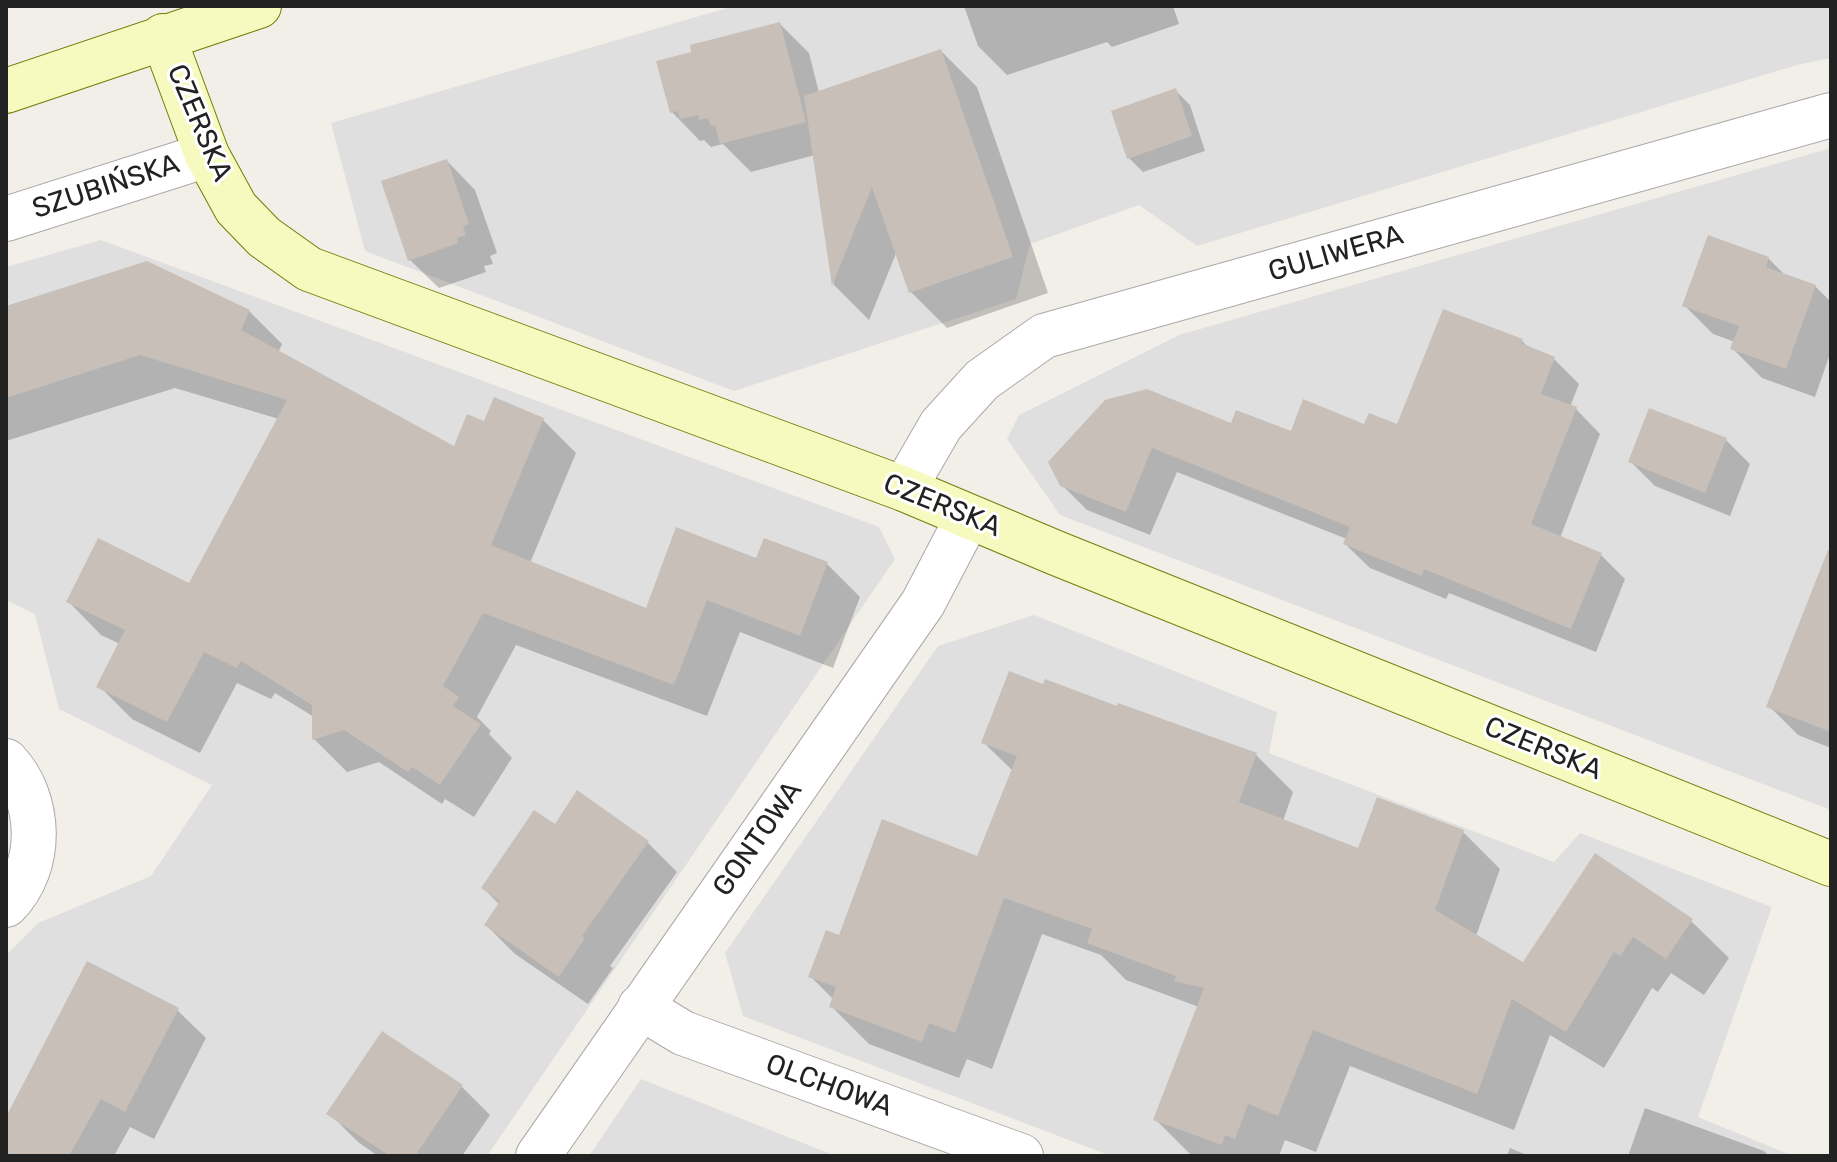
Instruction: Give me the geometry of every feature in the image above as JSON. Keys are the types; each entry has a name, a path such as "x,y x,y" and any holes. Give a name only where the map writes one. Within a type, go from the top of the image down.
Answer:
{"street":[{"path":"6,91 259,6"},
{"name":"CZERSKA","path":"163,36 207,155 236,208 264,237 309,269 904,489 1831,864"},
{"name":"GULIWERA","path":"904,489 941,425 982,380 1044,336 1831,115"},
{"name":"SZUBIŃSKA","path":"6,219 207,155"},
{"name":"GONTOWA","path":"538,1156 923,603 968,517"},
{"path":"6,761 19,775 35,821 30,866 15,896 6,905"},
{"name":"OLCHOWA","path":"640,1007 683,1033 1021,1156"}],"shaded area":[{"path":"734,6 1831,6 1831,58 1797,65 1197,246 1139,205 1030,244 1016,299 734,391 365,251 331,123"},
{"path":"1831,148 1831,810 1060,515 1007,439 1019,415 1179,335"},
{"path":"101,240 879,527 895,559 487,1156 6,1156 6,955 38,923 151,876 212,785 59,709 35,614 6,600 6,267"},
{"path":"1034,615 1277,712 1269,753 1554,862 1580,833 1772,907 1698,1117 1793,1156 1111,1156 743,1016 725,953 938,646"},
{"path":"641,1079 836,1156 589,1156"}],"building":[{"path":"780,22 806,122 720,144 715,125 711,126 708,118 699,120 698,115 680,119 678,111 670,113 656,61 691,52 690,45"},
{"path":"941,49 1013,257 909,293 872,187 832,286 804,96"},
{"path":"1176,88 1192,136 1127,159 1111,111"},
{"path":"447,159 469,224 463,227 466,235 457,238 458,243 408,261 381,181"},
{"path":"1708,235 1769,257 1766,267 1816,285 1786,369 1730,349 1739,326 1682,306"},
{"path":"147,261 250,310 241,330 454,446 467,414 484,421 494,397 544,418 491,545 646,608 676,527 756,558 764,538 828,562 800,636 707,600 674,685 483,613 443,686 459,697 453,706 481,724 440,785 412,767 408,772 344,730 312,740 312,705 241,661 237,668 204,652 167,722 96,687 125,630 66,602 98,538 189,583 287,400 140,355 6,398 6,306"},
{"path":"1443,309 1523,339 1521,343 1555,357 1541,394 1577,407 1531,524 1602,553 1571,629 1424,569 1422,576 1343,544 1350,527 1152,448 1126,512 1060,486 1048,462 1105,400 1147,389 1231,423 1236,410 1291,431 1303,399 1364,424 1369,413 1397,424"},
{"path":"1649,408 1727,438 1705,493 1628,462"},
{"path":"1828,550 1831,551 1831,732 1766,707"},
{"path":"1009,671 1043,684 1045,679 1117,706 1118,703 1257,753 1239,802 1358,848 1377,797 1464,830 1435,910 1523,962 1595,853 1693,919 1666,959 1633,937 1620,956 1614,952 1566,1032 1512,999 1477,1094 1313,1030 1278,1116 1248,1104 1235,1139 1225,1135 1222,1145 1153,1120 1204,988 1174,981 1176,976 1087,943 1092,929 1004,898 955,1033 929,1023 922,1042 829,1007 836,987 808,977 826,930 839,935 882,819 977,856 1017,756 981,743"},
{"path":"577,790 649,841 582,936 585,938 559,977 484,925 500,901 481,888 534,810 555,824"},
{"path":"87,961 179,1008 125,1112 101,1099 69,1156 6,1156 6,1117"},
{"path":"382,1031 463,1085 415,1156 390,1156 326,1114"}]}
